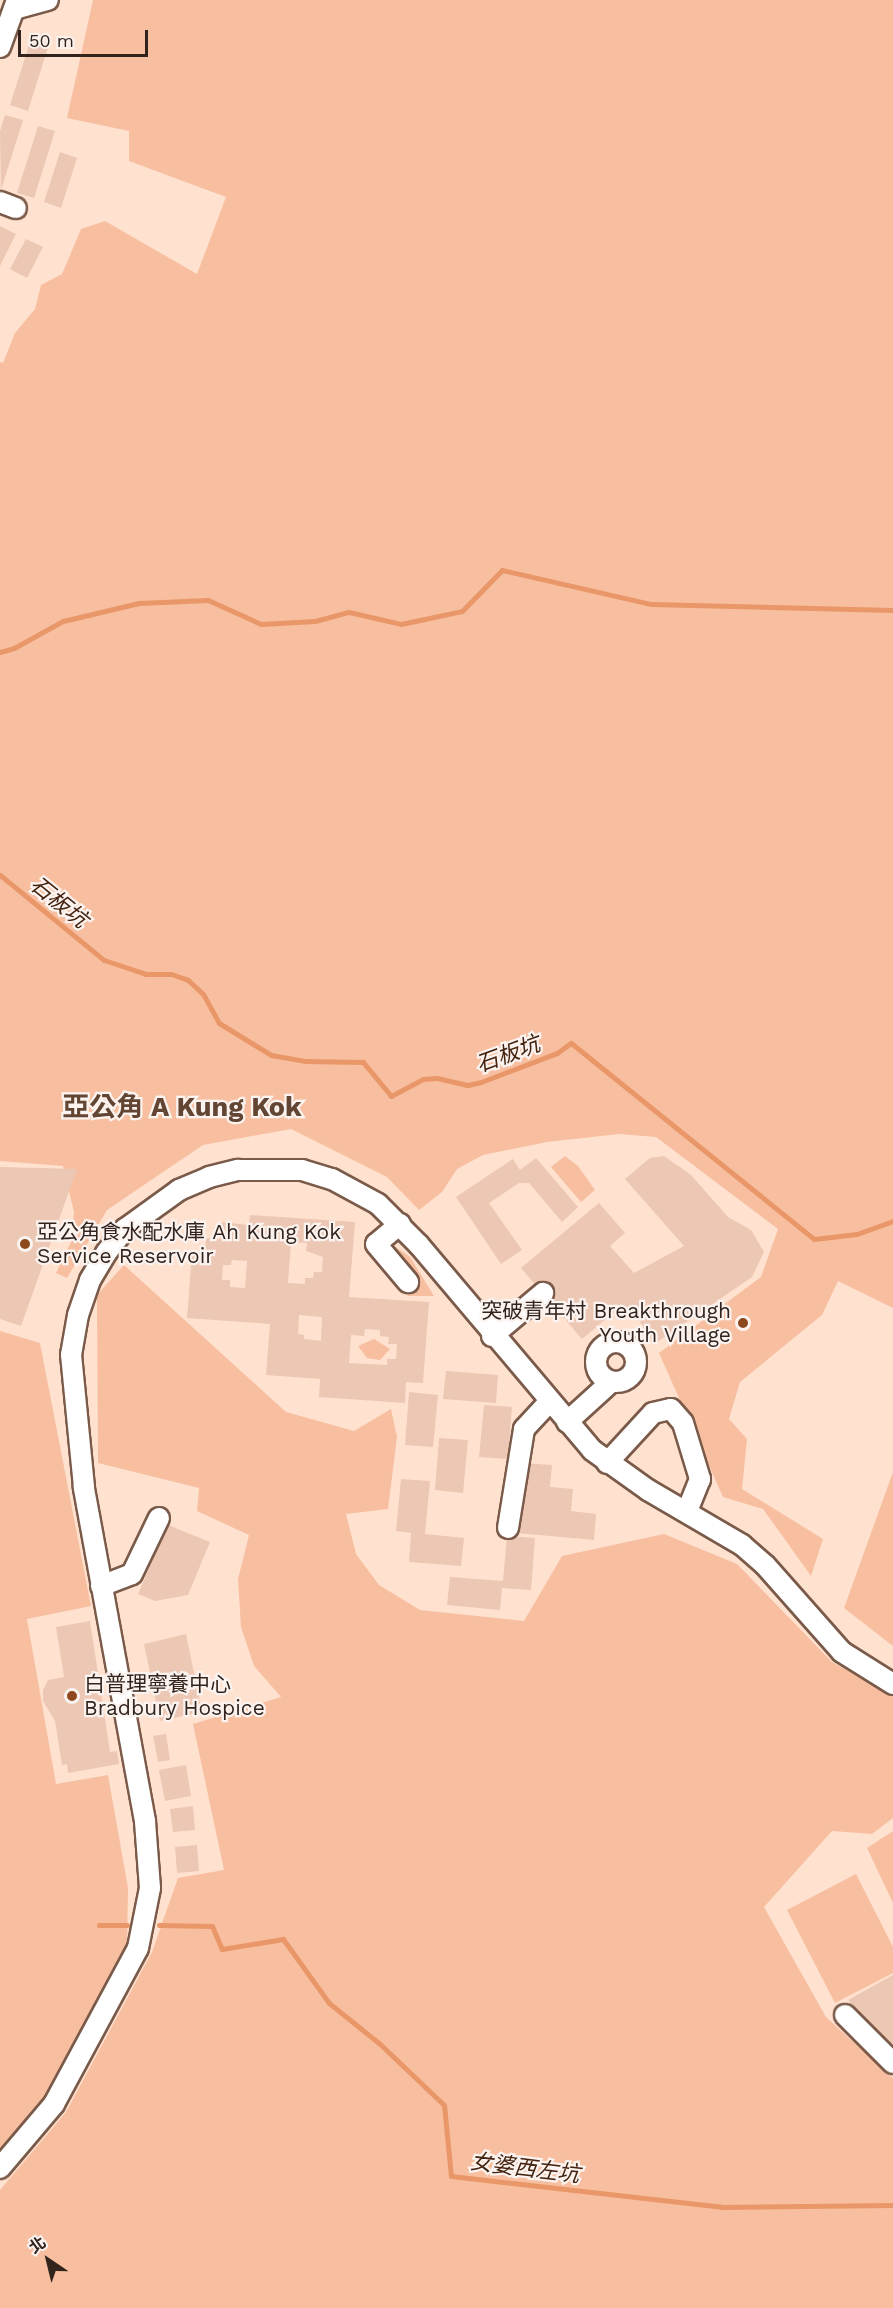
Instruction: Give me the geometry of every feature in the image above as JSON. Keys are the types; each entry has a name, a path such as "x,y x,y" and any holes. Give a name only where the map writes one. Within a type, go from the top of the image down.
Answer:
{"street":[{"path":"0,46 16,4 48,0"},
{"path":"0,2168 54,2104 138,1948 150,1888 145,1821 84,1487 71,1355 78,1315 90,1280 125,1229 169,1196 209,1177 268,1167 302,1170 333,1179 378,1204 400,1224 549,1402 607,1463 747,1550 842,1652 893,1684"},
{"path":"400,1224 376,1244 408,1282"},
{"path":"492,1335 543,1293"},
{"path":"567,1422 611,1382"},
{"path":"508,1528 524,1429 549,1402"},
{"path":"607,1463 653,1413 671,1409 683,1423 700,1479 687,1512"},
{"path":"101,1586 132,1574 159,1518"},
{"path":"845,2015 893,2062"}],"shaded area":[{"path":"93,0 893,0 893,1308 838,1281 822,1315 740,1382 729,1419 747,1439 742,1489 823,1539 811,1576 763,1509 723,1497 659,1353 761,1277 778,1229 656,1137 619,1134 547,1142 483,1155 457,1169 442,1192 419,1210 387,1177 291,1129 203,1145 107,1210 67,1278 56,1273 71,1242 74,1212 63,1166 0,1161 0,362 3,363 15,333 35,309 41,285 62,274 81,229 105,221 197,274 226,197 129,161 129,131 67,118"},
{"path":"565,1156 578,1166 595,1190 581,1202 551,1167"},
{"path":"390,1243 410,1257 434,1296 408,1296 375,1254"},
{"path":"124,1265 286,1412 354,1431 391,1409 397,1437 388,1509 346,1514 356,1554 379,1585 420,1610 524,1621 562,1556 664,1534 737,1564 832,1662 893,1696 893,1818 872,1834 832,1831 764,1907 826,2017 893,2078 893,2308 0,2308 0,2190 66,2112 152,1952 178,1878 224,1870 193,1724 281,1697 254,1666 241,1627 238,1579 249,1535 197,1511 199,1488 98,1463 97,1295"},
{"path":"0,1331 40,1343 91,1606 27,1619 56,1784 108,1775 128,1888 127,1944 44,2098 0,2150"},
{"path":"374,1339 390,1349 380,1360 367,1358 358,1346"},
{"path":"893,1472 893,1646 844,1608"},
{"path":"893,1831 893,1903 867,1848"},
{"path":"856,1874 893,1947 893,1973 835,2003 787,1910"}],"building":[{"path":"31,39 49,44 28,111 10,105"},
{"path":"5,115 23,120 1,190 0,131"},
{"path":"38,126 55,131 34,198 17,193"},
{"path":"60,152 77,158 61,208 44,202"},
{"path":"0,226 16,234 0,266"},
{"path":"26,239 43,247 27,278 10,269"},
{"path":"664,1156 691,1175 728,1217 751,1230 764,1252 752,1277 653,1345 635,1313 619,1308 582,1339 521,1268 599,1203 625,1233 610,1246 634,1273 684,1246 625,1179 650,1158"},
{"path":"536,1158 578,1207 562,1222 529,1183 519,1183 489,1203 522,1250 501,1264 456,1197 513,1159 520,1170"},
{"name":"亞公角食水配水庫 Ah Kung Kok Service Reservoir","path":"0,1167 77,1169 21,1326 0,1319"},
{"path":"250,1215 355,1222 349,1297 429,1302 423,1383 406,1382 405,1403 319,1397 320,1379 266,1375 270,1324 187,1318 192,1254 205,1255 206,1238 220,1239 221,1222 249,1225","holes":["291,1242 307,1243 306,1251 323,1257 322,1272 314,1272 313,1278 305,1278 305,1284 288,1283","232,1260 247,1261 245,1288 230,1287 230,1280 222,1280 223,1265 231,1265","299,1315 322,1317 321,1341 304,1339 304,1335 298,1334","365,1329 380,1330 380,1336 389,1337 388,1344 397,1344 396,1359 387,1359 387,1365 349,1363 351,1335 364,1336"]},
{"path":"446,1371 498,1375 496,1403 443,1399"},
{"path":"409,1392 438,1395 433,1447 405,1445"},
{"path":"484,1405 512,1407 508,1459 479,1457"},
{"path":"439,1438 468,1440 463,1493 435,1490"},
{"path":"523,1463 552,1465 550,1487 573,1489 571,1511 596,1514 594,1540 517,1533"},
{"path":"401,1479 430,1481 425,1534 464,1538 461,1566 409,1562 411,1533 396,1531"},
{"path":"168,1525 210,1542 188,1595 155,1601 138,1594"},
{"path":"507,1536 535,1538 531,1590 502,1588 500,1610 447,1605 450,1577 503,1581"},
{"name":"白普理寧養中心 Bradbury Hospice","path":"90,1621 110,1752 117,1751 119,1764 68,1773 67,1764 62,1765 55,1721 43,1701 43,1690 48,1680 64,1677 56,1627"},
{"path":"186,1634 202,1712 160,1721 144,1644"},
{"path":"166,1734 170,1760 158,1762 153,1736"},
{"path":"186,1765 191,1796 165,1801 159,1770"},
{"path":"193,1806 195,1830 173,1832 170,1809"},
{"path":"197,1845 199,1871 177,1873 175,1847"},
{"path":"893,1975 893,2043 888,2046 848,2000"}],"waterway":[{"path":"0,652 14,648 63,621 139,603 208,600 261,624 315,621 349,612 401,624 462,611 502,570 651,604 893,610"},
{"name":"石板坑","path":"0,875 104,960 146,974 171,974 188,980 203,994 219,1023 271,1055 304,1061 363,1062 391,1096 423,1079 437,1078 468,1085 481,1082 557,1053 571,1043 814,1239 857,1234 893,1221"},
{"path":"99,1925 127,1925"},
{"name":"女婆西左坑","path":"159,1925 212,1926 222,1949 283,1939 329,2003 380,2044 444,2105 451,2176 721,2207 893,2205"}],"place":[{"name":"亞公角食水配水庫 Ah Kung Kok Service Reservoir","path":"25,1244"},
{"name":"突破青年村 Breakthrough Youth Village","path":"743,1323"},
{"name":"白普理寧養中心 Bradbury Hospice","path":"72,1696"}],"district":[{"name":"亞公角 A Kung Kok","path":"182,1108"}]}
